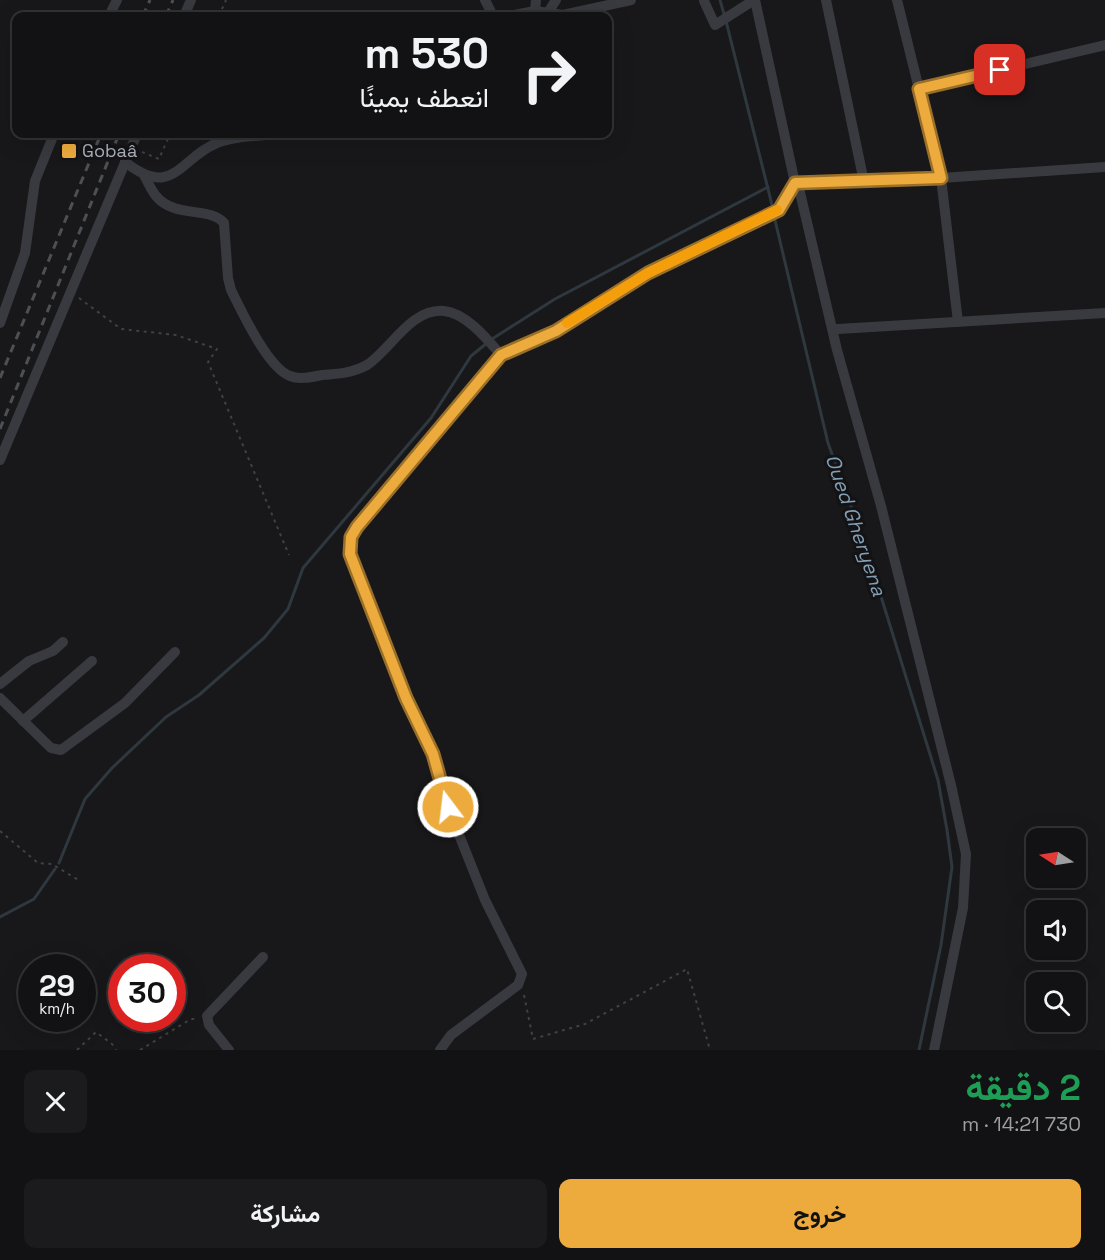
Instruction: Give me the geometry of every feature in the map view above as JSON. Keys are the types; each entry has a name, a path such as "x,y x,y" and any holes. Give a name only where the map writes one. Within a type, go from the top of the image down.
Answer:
{"street":[{"path":"577,12 631,0"},
{"path":"708,1 715,25 754,0 837,350 881,506 949,773 966,854 963,908 934,1050"},
{"path":"826,0 864,182"},
{"path":"897,0 941,178 958,322"},
{"path":"520,12 536,6"},
{"path":"919,89 1105,45"},
{"path":"0,323 25,253 35,181 52,138"},
{"path":"0,460 135,138"},
{"path":"144,175 162,176 179,172 206,148 224,140 242,138"},
{"path":"125,162 144,175 155,195 171,207 186,213 215,216 224,223 227,273 231,290 273,363 287,375 299,378 342,374 358,369 374,359 415,320 433,311 446,311 457,315 501,355"},
{"path":"796,183 864,182 1105,167"},
{"path":"440,1050 451,1035 521,980 520,967 485,900 448,807 433,754 406,698 349,546 351,537 501,355 556,331 648,273 779,210 796,183"},
{"path":"838,329 1105,313"},
{"path":"0,684 29,661 53,651 63,642"},
{"path":"0,698 51,748 61,750 67,748 125,703 175,652"},
{"path":"23,721 92,662"},
{"path":"229,1050 207,1019 209,1013 263,957"}],"path":[{"path":"142,152 159,159 168,138"},
{"path":"70,291 121,329 176,335 217,349 208,362 289,555"},
{"path":"0,831 38,863 52,864 80,881"},
{"path":"521,980 533,1039 585,1024 687,969 710,1050"},
{"path":"140,1050 191,1019 207,1019"},
{"path":"77,1050 96,1032 116,1050"}],"waterway":[{"name":"Oued Gheryena","path":"720,0 724,14"},
{"name":"Oued Gheryena","path":"726,21 773,209"},
{"path":"492,339 555,299 768,187"},
{"name":"Oued Gheryena","path":"774,216 828,443 865,545 938,780 947,830 952,867 941,945 919,1050"},
{"path":"59,863 85,799 112,768 166,717 199,695 264,638 288,609 303,568 431,418 471,356 487,343"},
{"path":"0,917 34,899 55,869"}],"railway":[{"path":"145,12 150,0"},
{"path":"168,12 173,0"},
{"path":"0,378 99,138"},
{"path":"0,429 117,138"}],"slow traffic":[{"path":"567,323 648,273 777,210"}],"place":[{"name":"Gobaâ","path":"69,151"}],"route":[{"path":"448,807 433,754 406,698 350,554 351,537 357,527 501,355 556,331 648,273 779,210 795,183 941,178 919,89 1000,70"}]}
